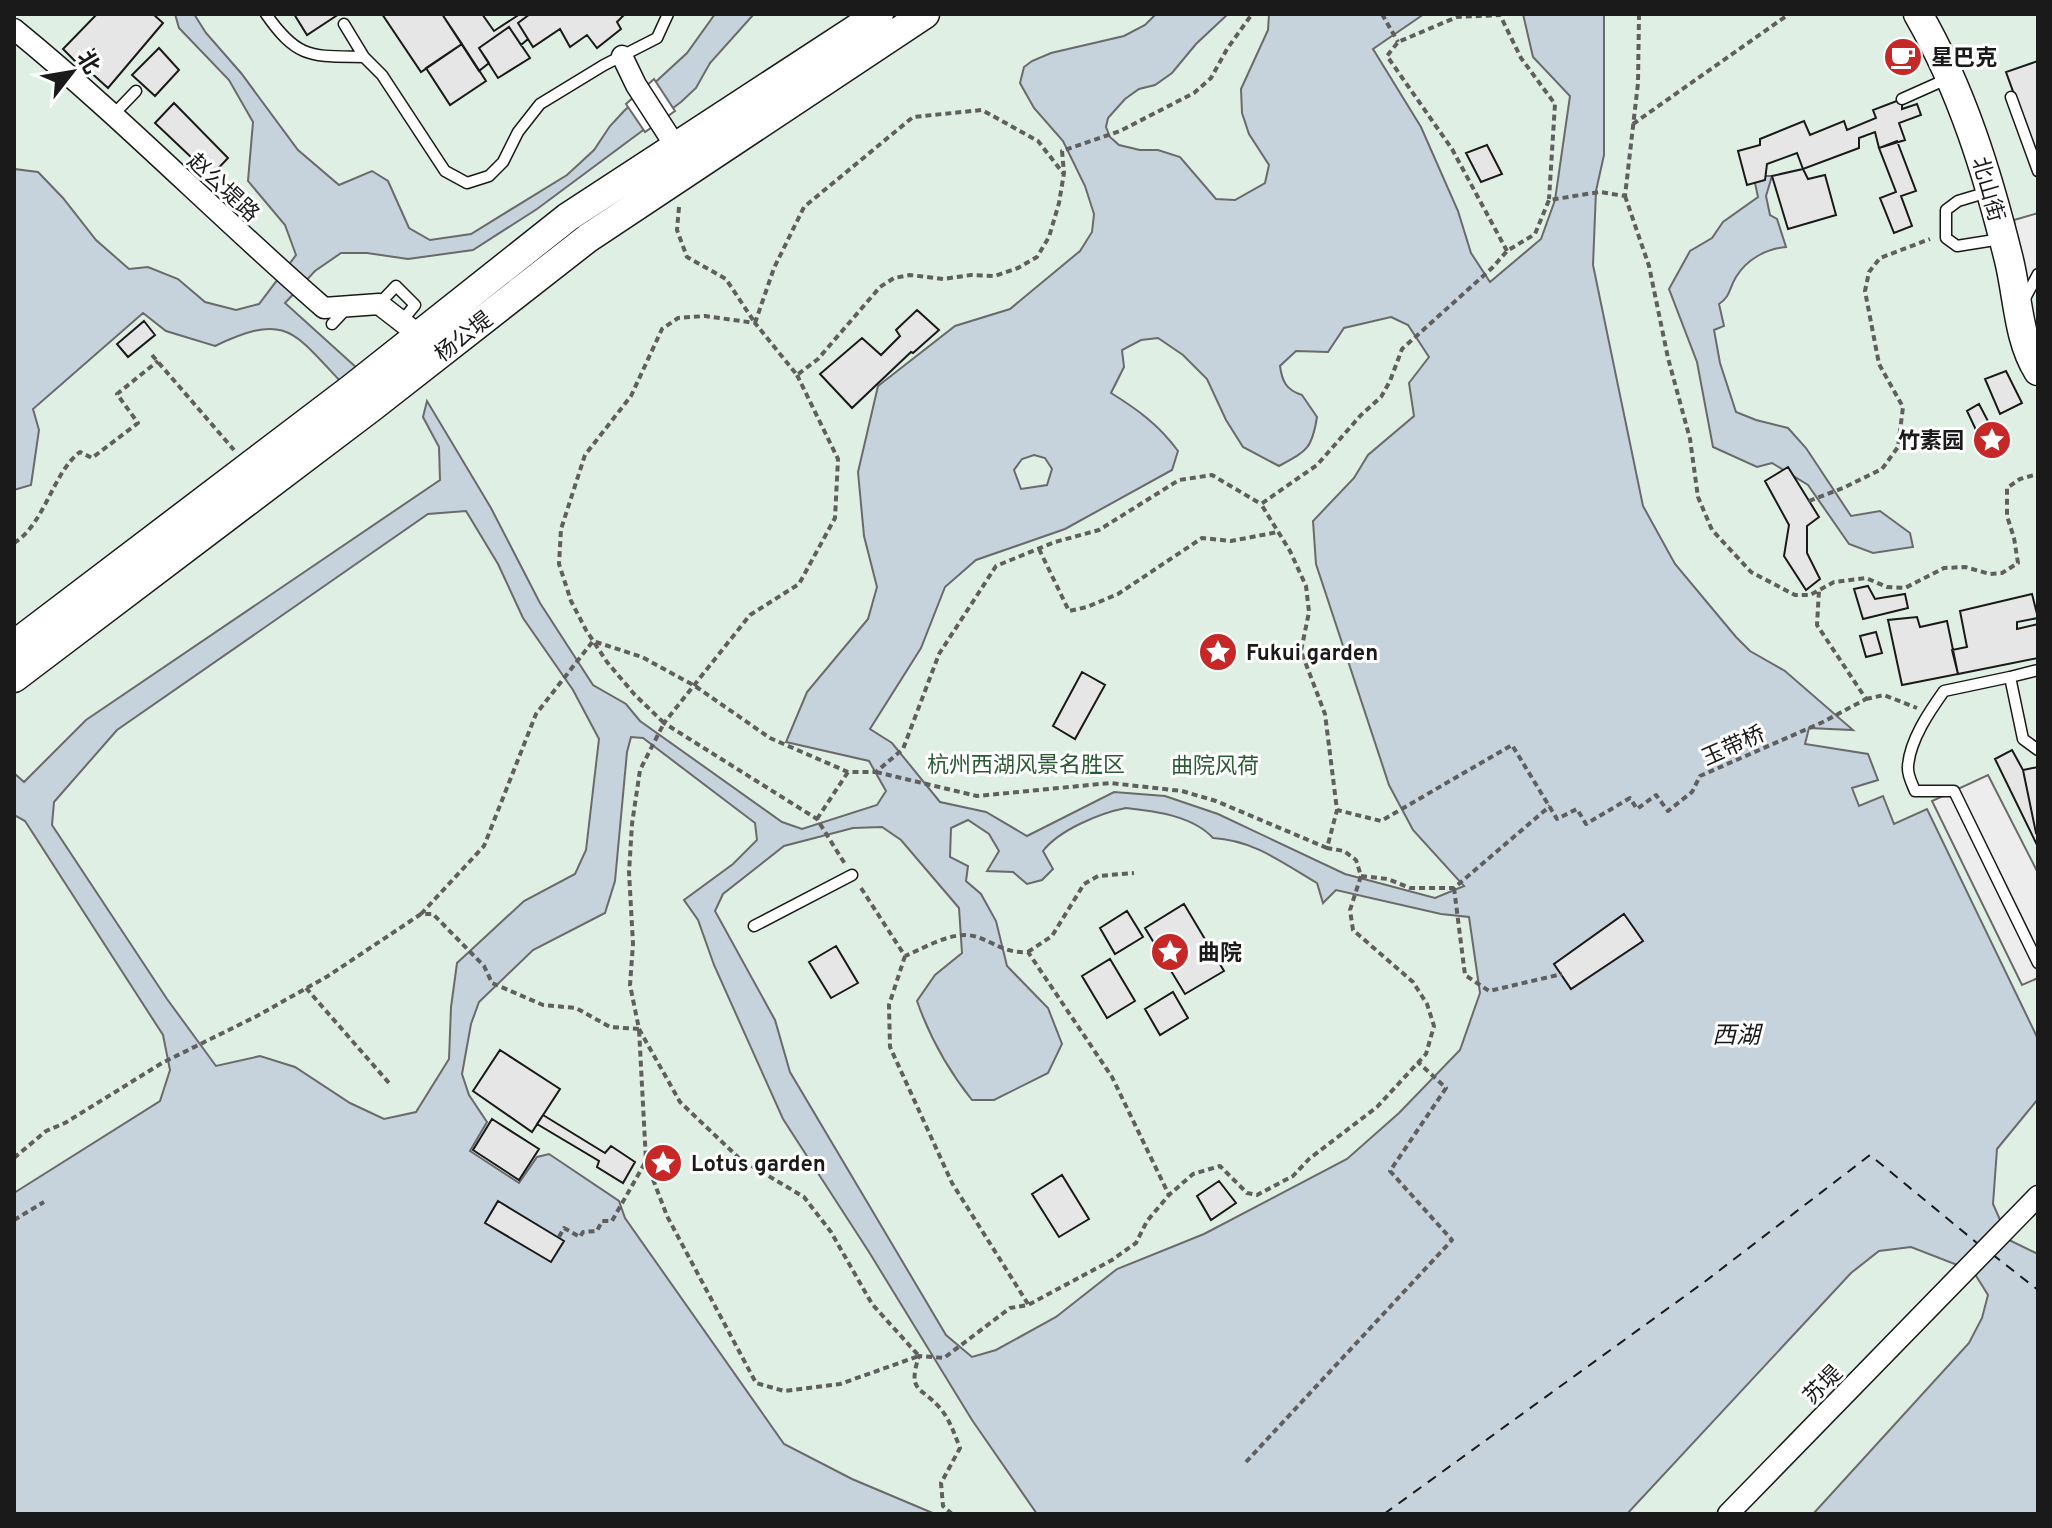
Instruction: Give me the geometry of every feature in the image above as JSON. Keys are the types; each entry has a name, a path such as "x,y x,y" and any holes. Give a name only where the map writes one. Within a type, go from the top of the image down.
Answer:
{"main road":[{"name":"杨公堤","path":"14,645 248,467 410,329 568,217 879,14"},
{"name":"杨公堤","path":"14,678 372,407 588,238 925,14"},
{"name":"北山街","path":"1918,14 1943,56 1980,155 2003,238 2028,308 2028,356 2038,371"}],"street":[{"name":"赵公堤路","path":"14,29 76,80 245,239 324,308 379,304 410,329"},
{"path":"622,56 636,85 676,147"},
{"name":"苏堤","path":"1728,1514 2038,1196"}],"lane":[{"path":"266,14 296,49 314,57 364,57"},
{"path":"344,24 364,57 382,75 445,171 467,183 489,176 503,162 518,132 540,104 657,38 668,14"},
{"path":"76,80 93,57"},
{"path":"1902,99 1951,77"},
{"path":"113,115 136,91"},
{"path":"2011,97 2038,171"},
{"path":"1990,191 1958,201 1946,210 1946,238 1957,246 2003,238"},
{"path":"2028,308 2038,274"},
{"path":"332,324 351,306"},
{"path":"2038,670 1944,691 1928,713 1908,764 1915,791 1954,791 2038,963"},
{"path":"2010,677 2023,739 2038,750"},
{"path":"754,926 852,875"}],"path":[{"path":"797,375 818,359 880,287 894,278 910,275 943,279 995,276 1037,257 1049,237 1059,203 1064,173 1062,151 1120,131 1194,93 1211,78 1252,14"},
{"path":"1382,14 1398,42"},
{"path":"1639,14 1638,83 1625,196 1649,266 1668,358 1690,439 1698,497 1712,530 1751,572 1795,595 1810,595 1834,582 1866,578 1887,587 1905,588 1944,568 1965,567 1990,574 2002,573 2018,563 2007,516 2007,488 2020,479 2038,474"},
{"path":"1633,124 1789,14"},
{"path":"1261,504 1317,465 1381,397 1402,349 1507,251 1535,234 1551,200 1555,104 1521,58 1500,15 1457,17 1398,42 1387,56 1452,149 1507,251"},
{"path":"755,323 774,268 804,207 913,117 982,110 1038,141 1064,173"},
{"path":"593,641 642,657 695,686 770,738 848,772 876,772 977,796 1110,783 1182,791 1216,801 1327,848 1344,851 1356,860 1361,876 1350,910 1353,930 1413,982 1427,1004 1434,1026 1426,1054 1377,1107 1309,1159 1293,1176 1257,1195 1247,1193 1220,1166 1193,1174 1169,1195 1147,1221 1136,1243 1112,1260 1028,1305 1010,1308 944,1358 919,1356 840,1384 784,1391 756,1383 667,1216 646,1161 639,1029 630,985 633,944 629,872 632,824 640,770 664,723 695,686 750,615 799,584 835,518 838,459 797,375 755,323 726,279 687,257 677,230 680,195 673,181"},
{"path":"1551,200 1600,192 1625,196"},
{"path":"1809,501 1882,469 1898,447 1903,407 1879,364 1865,291 1869,272 1880,258 1946,233"},
{"path":"755,323 705,316 678,318 662,329 631,396 585,455 561,529 559,564 571,601 593,641 635,695 664,723 817,819 905,956"},
{"path":"152,355 248,467"},
{"path":"14,543 21,539 42,510 70,459 80,452 92,458 138,423 117,394 158,361"},
{"path":"876,772 903,749 939,654 996,566 1099,530 1179,480 1212,475 1261,504 1290,551 1306,586 1309,612 1301,651 1325,714 1337,810 1327,848"},
{"path":"1039,549 1069,611 1118,594 1202,538 1231,541 1278,532"},
{"path":"1819,590 1817,625 1866,699 1884,695 1928,713"},
{"path":"14,1158 46,1131 65,1123 162,1063 306,988 421,914 484,846 536,714 593,641"},
{"name":"玉带桥","path":"1550,806 1557,819 1577,809 1586,824 1630,798 1637,809 1656,795 1668,811 1692,792 1700,776 1823,722 1866,699"},
{"path":"1337,810 1381,821 1512,745 1550,806 1454,888 1410,888 1388,879 1361,876"},
{"path":"817,819 848,772"},
{"path":"1028,1305 952,1183 890,1047 889,1005 905,956 943,939 968,935 1012,953 1028,952 1052,936 1084,884 1098,876 1134,873"},
{"path":"1454,888 1465,975 1489,991 1562,974"},
{"path":"421,914 433,914 484,966 492,983 543,1005 576,1008 610,1027 639,1029"},
{"path":"1028,952 1112,1077 1169,1195"},
{"path":"306,988 389,1083"},
{"path":"639,1029 680,1102 740,1159 804,1197 831,1232 872,1304 919,1356"},
{"path":"1246,1462 1452,1240 1390,1171 1446,1088 1418,1062"},
{"path":"559,1237 564,1228 580,1237 583,1232 597,1231 602,1221 612,1221 646,1161"},
{"path":"14,1220 44,1202"},
{"path":"919,1356 914,1373 920,1392 937,1405 951,1423 960,1448 941,1483 943,1506 952,1514"}],"green space":[{"name":"杭州西湖风景名胜区","path":"14,14 2038,14 2038,1514 14,1514"}],"shaded area":[{"path":"2038,213 2038,274 2026,298 2014,220"},
{"path":"1988,775 2038,873 2038,978 2022,985 1932,801"}],"water":[{"path":"175,14 194,14 298,150 339,185 372,171 388,181 409,228 430,240 471,234 567,175 594,150 624,111 687,53 715,14 754,14 710,63 696,88 681,102 537,209 473,250 408,259 341,253 315,271 285,303 358,369 342,383 311,350 287,332 258,330 215,346 166,331 143,313 33,409 39,430 31,485 14,490 14,169 38,172 96,240 129,269 148,267 178,279 205,302 236,310 259,304 296,255 285,225 248,181 253,122 229,80 179,28"},
{"name":"西湖","path":"1156,14 1228,14 1196,44 1172,73 1125,99 1108,118 1106,127 1110,137 1119,145 1158,150 1180,157 1216,199 1235,200 1265,183 1269,165 1249,134 1242,113 1241,89 1268,30 1269,14 1424,14 1373,49 1421,127 1458,211 1471,253 1490,282 1541,239 1555,200 1570,96 1533,57 1523,14 1604,14 1604,155 1596,191 1593,265 1643,506 1675,564 1736,637 1750,651 1785,671 1853,730 1809,728 1805,744 1868,754 1878,780 1852,788 1859,806 1883,796 1894,824 1927,809 2038,1039 2038,1099 1997,1149 1993,1204 2009,1240 2038,1254 2038,1514 1813,1514 1969,1343 1982,1318 1988,1295 1973,1271 1911,1247 1879,1251 1851,1273 1627,1514 1037,1514 972,1420 783,1119 714,965 698,920 684,900 733,864 757,840 755,823 643,738 631,737 615,881 605,913 533,950 479,1002 471,1024 462,1074 469,1095 487,1122 470,1151 519,1183 537,1157 549,1154 619,1201 625,1218 784,1444 852,1479 935,1514 14,1514 14,1193 160,1101 170,1070 163,1035 25,821 14,815 14,773 24,782 86,720 440,480 439,447 423,417 427,401 491,508 540,603 593,685 626,704 640,721 782,822 802,829 877,805 886,791 869,761 786,742 807,692 868,619 877,587 864,536 858,472 878,386 955,326 1010,309 1080,251 1092,232 1094,214 1085,186 1063,141 1034,108 1020,83 1024,67 1051,53 1124,36 1145,25","holes":["1391,317 1408,325 1429,357 1409,383 1414,416 1368,455 1354,478 1313,521 1316,564 1389,785 1413,830 1464,886 1435,898 1345,874 1218,814 1165,796 1114,792 1027,836 986,812 940,802 892,743 870,729 921,648 945,587 976,560 1065,529 1172,470 1178,451 1171,442 1147,418 1111,393 1124,367 1122,350 1141,340 1158,338 1183,355 1207,379 1243,447 1279,466 1307,448 1317,417 1302,395 1286,384 1280,366 1296,351 1328,352 1344,328","1034,455 1045,458 1052,469 1047,485 1021,489 1014,470 1022,459","466,511 498,564 523,618 573,690 599,739 586,850 575,874 524,901 457,963 449,1059 416,1112 384,1119 350,1103 295,1067 260,1056 216,1066 167,999 52,825 54,802 117,730 428,514","1126,808 1173,816 1195,824 1213,838 1255,848 1317,883 1323,903 1336,890 1441,914 1469,917 1480,993 1460,1050 1399,1113 1347,1159 1204,1234 1117,1269 1056,1317 996,1350 972,1357 946,1335 790,1072 775,1020 715,911 723,894 784,846 853,828 882,827 901,840 959,908 962,953 935,975 917,1001 940,1053 972,1100 994,1100 1048,1073 1062,1044 1048,1008 1007,966 996,921 981,894 966,881 968,866 950,857 951,828 968,820 989,834 999,851 987,871 1013,872 1027,884 1042,880 1053,869 1043,851 1050,843 1081,824"]},
{"path":"1760,176 1772,176 1766,196 1770,215 1777,219 1786,247 1771,250 1751,260 1719,304 1724,326 1714,330 1720,363 1736,412 1788,428 1806,448 1851,516 1880,511 1910,533 1913,547 1873,553 1849,544 1808,485 1772,463 1757,467 1713,447 1697,362 1669,289 1690,251 1712,238 1723,222 1758,197 1755,183"}],"pier":[{"path":"654,79 675,111 645,132 626,104"}],"building":[{"path":"97,14 153,14 163,23 108,88 88,70 100,58 94,49 78,64 63,49"},
{"path":"294,14 339,14 307,35"},
{"path":"382,14 442,14 462,44 421,72"},
{"path":"442,14 482,14 494,31 520,14 530,14 518,23 528,39 521,45 509,27 479,48 489,63 479,71"},
{"path":"530,14 625,14 617,22 621,29 597,48 587,35 570,47 560,29 533,47 518,23"},
{"path":"509,27 530,58 498,78 479,48"},
{"path":"462,44 486,81 450,105 426,68"},
{"path":"159,48 179,70 155,96 132,75"},
{"path":"2038,61 2038,160 2006,72"},
{"path":"1902,99 1902,109 1917,104 1921,115 1899,123 1905,140 1879,148 1875,132 1859,138 1859,148 1803,169 1797,153 1767,164 1765,180 1747,185 1738,151 1760,145 1760,139 1804,121 1810,135 1844,121 1847,130 1876,118 1873,110"},
{"path":"174,103 228,158 211,176 155,123"},
{"path":"1897,141 1916,191 1901,196 1912,226 1894,233 1880,198 1896,192 1879,148"},
{"path":"1487,145 1502,174 1481,182 1466,153"},
{"path":"1803,169 1808,179 1825,175 1836,215 1788,229 1772,176"},
{"path":"917,310 939,330 852,408 820,374 862,338 881,355 900,336 896,330"},
{"path":"144,321 155,335 128,357 117,344"},
{"path":"2006,371 2022,403 2000,414 1985,379"},
{"path":"1979,404 1990,425 1977,432 1967,411"},
{"path":"1788,467 1819,517 1807,526 1807,553 1820,579 1806,590 1784,556 1789,525 1765,481"},
{"path":"1868,586 1875,599 1905,594 1908,608 1863,619 1854,589"},
{"path":"2032,594 2038,618 2017,622 2017,629 2038,624 2038,658 1958,674 1952,650 1967,647 1960,611"},
{"path":"1917,617 1920,627 1947,621 1958,674 1902,685 1888,620"},
{"path":"1876,632 1882,653 1866,657 1860,636"},
{"path":"1082,672 1105,685 1075,739 1053,726"},
{"path":"2012,750 2023,770 2038,832 2038,847 1995,759"},
{"path":"2038,767 2038,832 2036,833 2023,770"},
{"path":"1184,904 1224,971 1185,994 1145,928"},
{"path":"1127,911 1143,937 1115,954 1100,928"},
{"path":"1624,914 1643,941 1571,989 1554,964"},
{"path":"836,946 858,983 831,998 809,962"},
{"path":"1110,959 1135,1001 1107,1018 1082,976"},
{"path":"1173,992 1188,1018 1160,1035 1145,1009"},
{"path":"500,1050 560,1089 532,1132 473,1091"},
{"path":"543,1115 605,1153 611,1146 635,1162 623,1183 597,1167 599,1161 537,1124"},
{"path":"492,1119 539,1149 519,1180 473,1150"},
{"path":"1062,1175 1089,1219 1059,1237 1032,1194"},
{"path":"1219,1181 1236,1203 1211,1220 1197,1196"},
{"path":"498,1201 564,1241 551,1262 485,1223"}],"ferry route":[{"path":"1384,1514 1703,1283 1870,1155 1977,1243"},
{"path":"1992,1254 2038,1290"}],"place":[{"name":"星巴克","path":"1903,57"},
{"name":"竹素园","path":"1992,440"},
{"name":"Fukui garden","path":"1218,652"},
{"name":"曲院","path":"1170,952"},
{"name":"Lotus garden","path":"663,1163"}],"park label":[{"name":"曲院风荷","path":"1215,765"}]}
